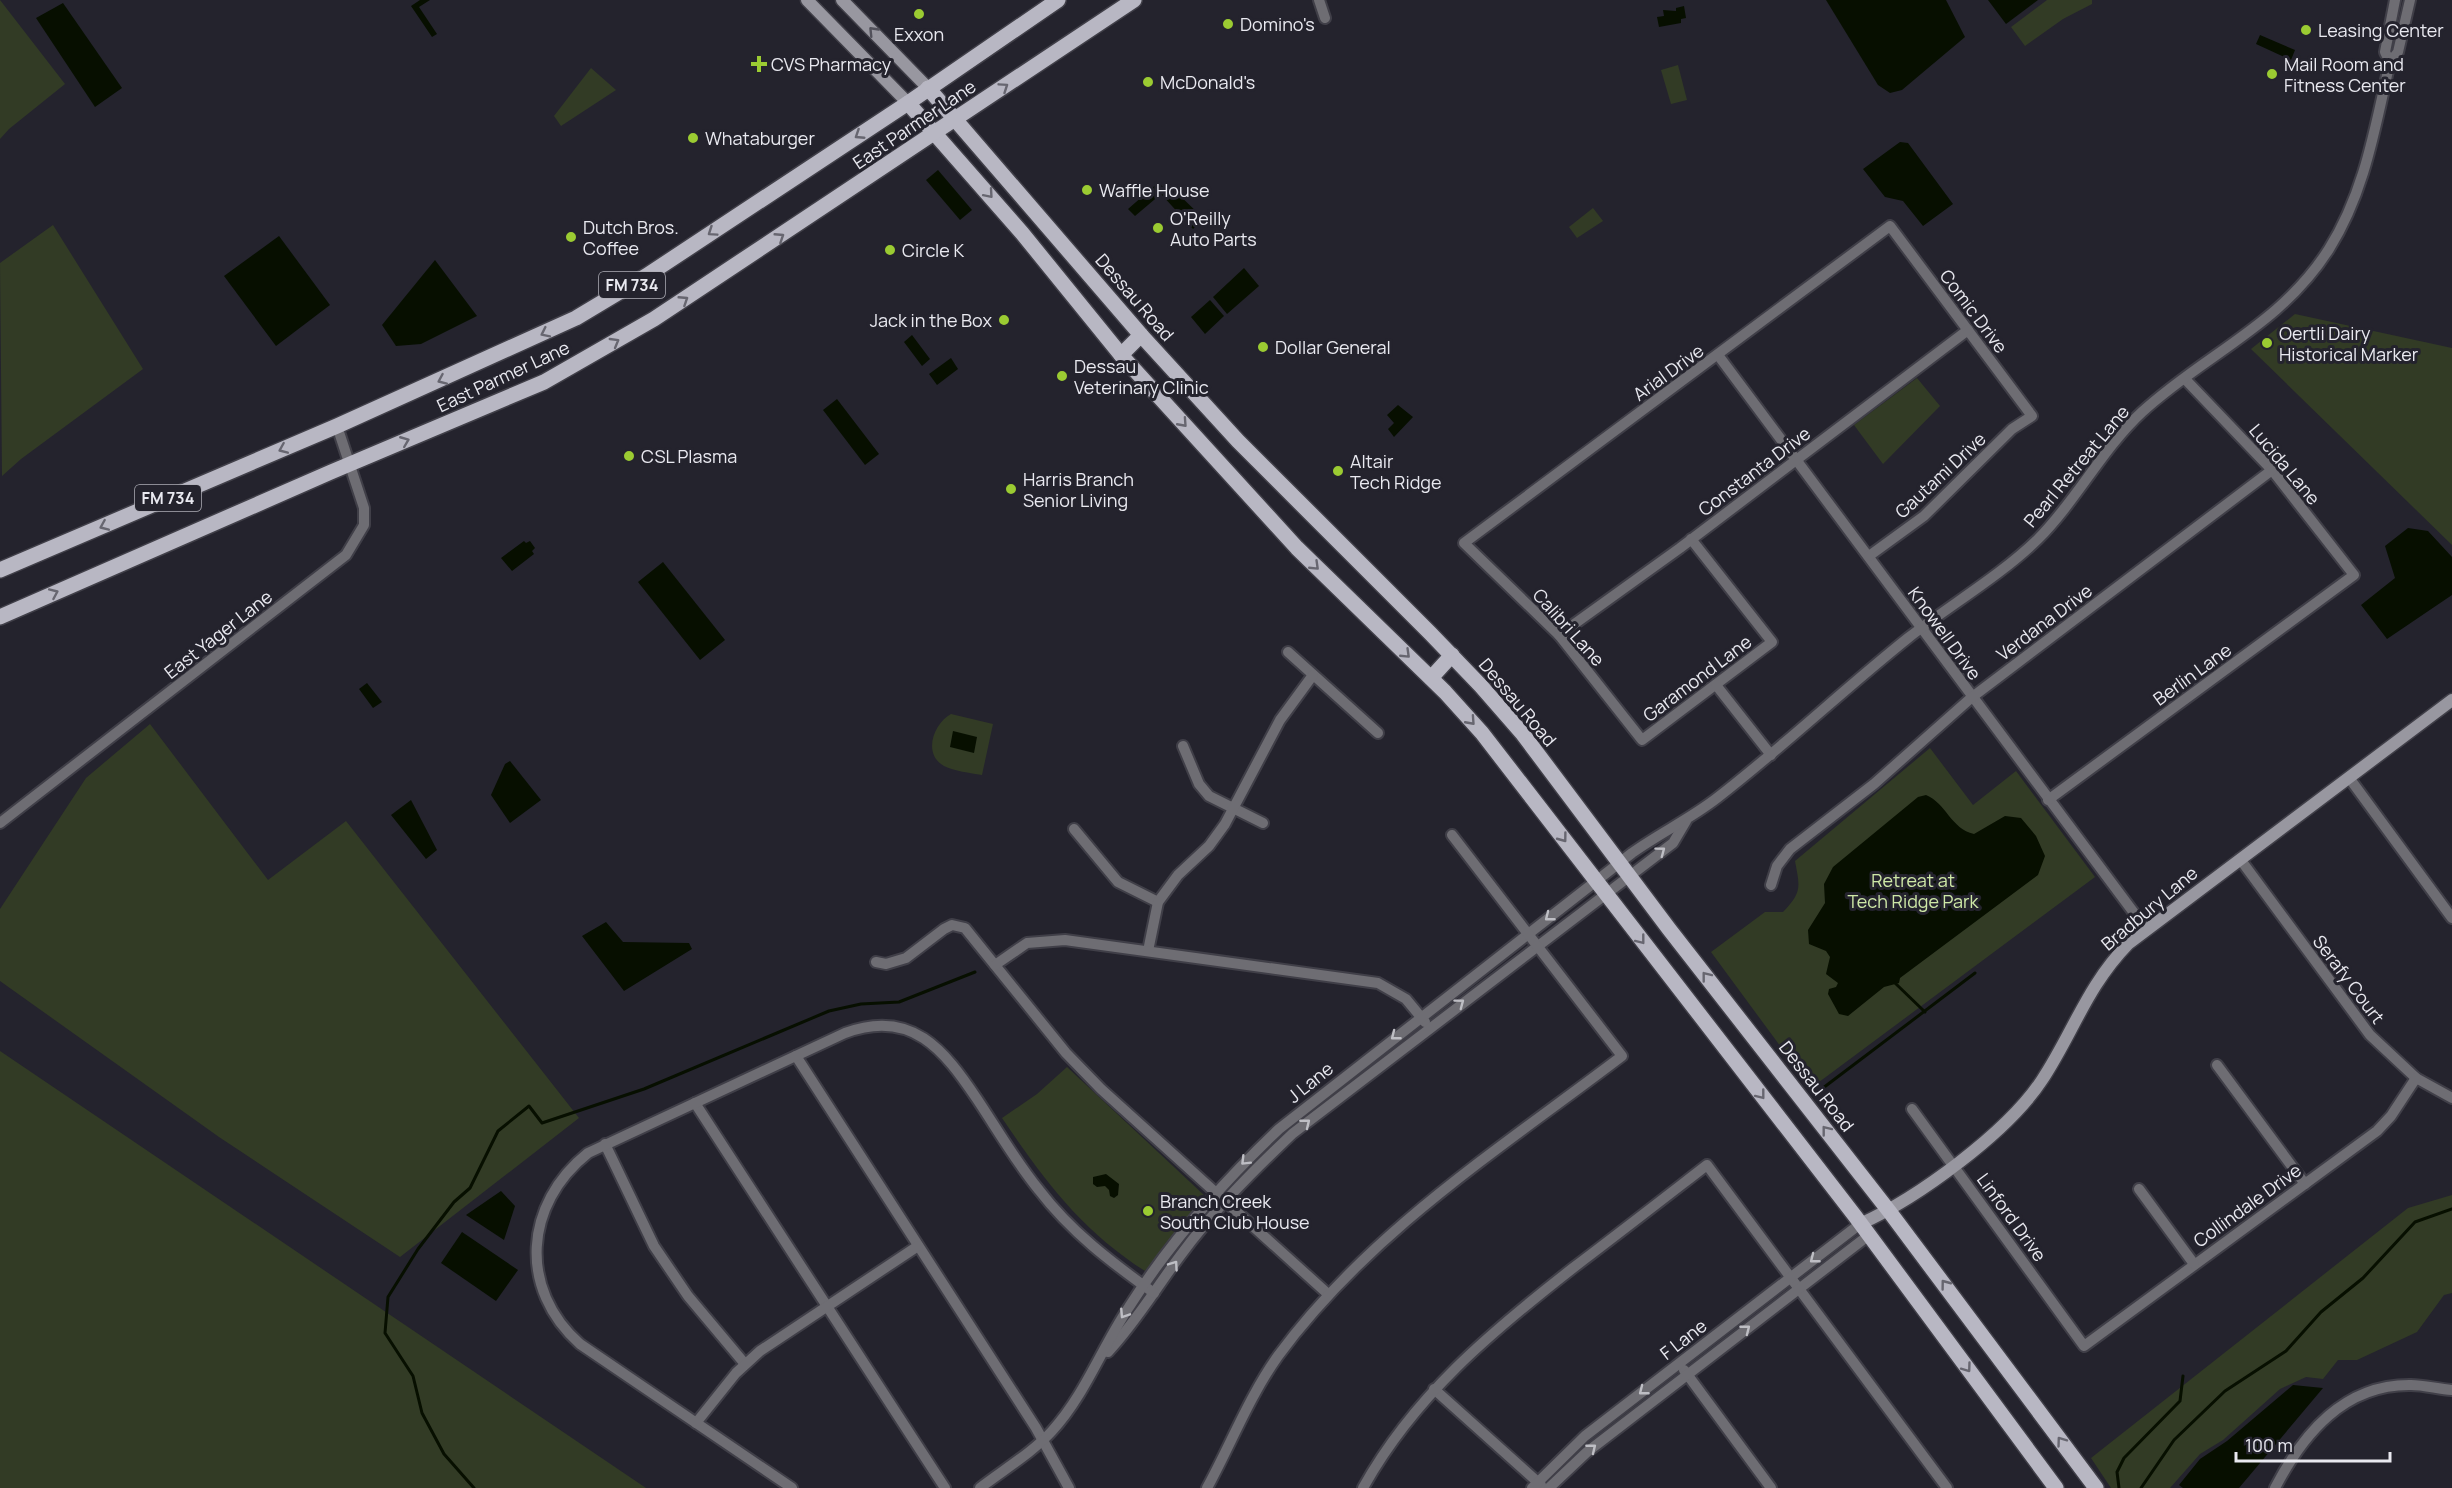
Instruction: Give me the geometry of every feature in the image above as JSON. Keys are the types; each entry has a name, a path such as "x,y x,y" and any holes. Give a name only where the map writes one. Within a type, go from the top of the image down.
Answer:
{"main road":[{"name":"East Parmer Lane","path":"0,570 337,426 576,318 646,276 908,103 1058,0"},
{"name":"East Parmer Lane","path":"0,617 544,382 654,319 1134,0"},
{"name":"Dessau Road","path":"928,88 1142,335 1303,509 1452,655 1522,733 1889,1211 2096,1488"},
{"path":"908,103 1022,233 1120,355 1297,548 1431,678 1482,733 1865,1229 2056,1488"},
{"path":"1120,355 1142,335"},
{"path":"1431,678 1452,655"}],"street":[{"path":"807,0 908,103"},
{"name":"Dessau Road","path":"842,0 928,88"},
{"path":"1319,0 1325,18"},
{"name":"Pearl Retreat Lane","path":"2390,62 2385,52 2395,0"},
{"name":"Pearl Retreat Lane","path":"1686,822 1771,755 1921,628 2038,539 2130,424 2184,379 2277,310 2304,283 2328,250 2348,213 2362,179 2390,62 2398,52 2410,0"},
{"name":"Comic Drive","path":"1890,226 2032,416"},
{"name":"Arial Drive","path":"1464,543 1890,226"},
{"name":"Constanta Drive","path":"1559,635 1691,539 1968,330"},
{"name":"Knowell Drive","path":"1718,355 1869,556 1971,698 2146,929"},
{"name":"Lucida Lane","path":"2184,379 2272,470 2354,575"},
{"name":"Gautami Drive","path":"1869,556 1924,516 2012,429 2032,416"},
{"name":"East Yager Lane","path":"0,823 346,555 364,525 361,493 337,426"},
{"name":"Verdana Drive","path":"1771,885 1777,866 1790,849 1874,784 1971,698 2272,470"},
{"name":"Garamond Lane","path":"1642,740 1772,642 1691,539"},
{"name":"Calibri Lane","path":"1464,543 1559,635 1642,740"},
{"name":"Berlin Lane","path":"2048,800 2354,575"},
{"path":"1288,652 1378,733"},
{"path":"1148,951 1158,902 1178,874 1209,846 1236,808 1280,720 1313,675"},
{"path":"1716,685 1771,755"},
{"name":"Bradbury Lane","path":"1865,1229 1953,1164 2018,1112 2043,1078 2096,981 2113,960 2146,929 2350,779 2452,700"},
{"path":"1183,746 1203,790 1263,823"},
{"path":"2350,779 2452,918"},
{"name":"J Lane","path":"980,1488 1042,1440 1072,1404 1099,1360 1116,1326 1143,1285 1215,1193 1279,1129 1595,881 1665,829 1686,822"},
{"name":"J Lane","path":"1099,1360 1130,1327 1196,1235 1292,1134 1673,843 1686,822"},
{"path":"1074,829 1118,882 1158,902"},
{"path":"1207,1488 1262,1382 1277,1359 1328,1294 1400,1226 1622,1056 1452,835"},
{"name":"Serafy Court","path":"2240,859 2370,1035 2388,1055 2416,1078 2452,1098"},
{"path":"876,962 886,964 906,958 952,925 965,928 1066,1053 1101,1089 1328,1294"},
{"path":"995,965 1019,947 1037,940 1065,940 1378,983 1398,993 1428,1028"},
{"path":"792,1488 580,1344 555,1317 541,1288 537,1234 549,1200 574,1164 606,1144 845,1033 870,1026 906,1030 934,1044 957,1070 1053,1208 1092,1247 1154,1293"},
{"path":"796,1056 1042,1440 1069,1488"},
{"path":"2217,1065 2305,1184"},
{"name":"Collindale Drive","path":"2084,1346 2377,1131 2391,1116 2416,1078"},
{"path":"695,1103 945,1488"},
{"name":"Linford Drive","path":"1912,1109 2084,1346"},
{"path":"606,1144 641,1223 663,1262 706,1320 745,1364"},
{"path":"1363,1488 1393,1439 1434,1389 1517,1312 1707,1165 1947,1488"},
{"path":"2139,1189 2194,1264"},
{"name":"F Lane","path":"1541,1486 1585,1436 1791,1277 1865,1229"},
{"name":"F Lane","path":"1541,1486 1799,1288 1865,1229"},
{"path":"696,1423 717,1394 745,1364 777,1338 918,1246"},
{"path":"1679,1363 1771,1488"},
{"path":"2275,1488 2303,1440 2342,1404 2365,1393 2388,1387 2412,1385 2452,1390"},
{"path":"1434,1389 1541,1486"}],"green space":[{"path":"0,0 65,84 9,129 0,139"},
{"path":"2047,0 2092,0 2092,4 2063,19 2025,46 2011,27"},
{"path":"1678,65 1687,100 1671,104 1661,70"},
{"path":"591,68 616,90 561,126 554,116"},
{"path":"1593,208 1603,221 1577,238 1569,227"},
{"path":"53,225 143,369 21,459 2,476 0,263"},
{"path":"2295,314 2452,348 2452,545 2251,349"},
{"path":"1917,378 1940,406 1883,464 1854,425"},
{"path":"951,714 993,724 982,775 948,768 937,761 933,754 933,739 936,731 945,718"},
{"path":"150,724 268,880 346,821 579,1118 400,1257 219,1137 0,981 0,909 86,778"},
{"name":"Retreat at Tech Ridge Park","path":"1930,748 1973,805 2016,771 2095,877 1811,1088 1711,952 1765,912 1783,912 1794,899 1798,889 1795,861"},
{"path":"0,1051 646,1488 0,1488"},
{"path":"1067,1067 1205,1196 1145,1271 1102,1239 1065,1202 1002,1118 1037,1094"},
{"path":"2452,1195 2452,1293 2444,1295 2417,1332 2357,1360 2338,1360 2323,1379 2306,1377 2280,1389 2223,1440 2200,1454 2170,1488 2111,1488 2091,1458 2408,1208"}],"shaded area":[{"path":"420,0 430,0 419,7 437,34 432,37 411,6"},
{"path":"1826,0 1946,0 1965,37 1902,90 1890,93 1878,85"},
{"path":"1988,0 2038,0 2006,24"},
{"path":"63,3 122,88 95,107 36,18"},
{"path":"1684,6 1686,18 1681,19 1681,23 1659,27 1657,17 1664,16 1663,10 1676,11 1676,8"},
{"path":"2260,35 2295,50 2291,60 2256,44"},
{"path":"1900,142 1908,143 1953,204 1923,226 1903,201 1885,197 1863,169"},
{"path":"938,170 972,210 960,220 926,180"},
{"path":"1159,182 1165,190 1170,186 1204,219 1193,229 1161,194 1135,216 1128,209"},
{"path":"279,236 330,305 276,346 224,276"},
{"path":"435,260 477,316 421,344 396,346 382,325"},
{"path":"1244,268 1259,286 1227,314 1213,297"},
{"path":"1210,300 1224,316 1205,334 1191,317"},
{"path":"912,335 930,359 922,366 904,342"},
{"path":"951,358 958,369 937,385 929,374"},
{"path":"837,399 879,454 865,465 823,410"},
{"path":"1398,405 1413,417 1394,437 1388,429 1394,423 1387,415"},
{"path":"2408,528 2428,531 2452,557 2452,595 2387,639 2361,605 2395,578 2385,546"},
{"path":"524,541 526,543 530,541 535,548 532,551 534,554 512,571 501,558"},
{"path":"663,562 725,640 700,660 638,582"},
{"path":"367,683 382,702 373,708 359,689"},
{"path":"953,731 977,737 974,753 950,747"},
{"path":"510,761 541,800 510,823 491,795 505,764"},
{"path":"1926,795 1939,804 1960,827 1974,834 2005,816 2021,818 2036,836 2045,856 2038,875 1900,978 1899,983 1884,987 1848,1016 1839,1014 1828,994 1829,989 1836,987 1838,983 1826,974 1830,957 1826,951 1809,944 1808,930 1825,903 1824,884 1833,867 1918,797"},
{"path":"411,800 437,850 426,859 391,815"},
{"path":"606,922 623,942 689,943 692,949 624,991 582,936"},
{"path":"1106,1174 1119,1184 1118,1195 1114,1198 1110,1196 1105,1186 1097,1187 1093,1184 1093,1177"},
{"path":"501,1191 515,1206 504,1240 466,1215"},
{"path":"462,1232 518,1270 496,1301 441,1263"},
{"path":"2293,1385 2323,1388 2239,1488 2183,1488 2179,1485 2200,1459 2227,1441"}],"waterway":[{"path":"474,1488 444,1454 422,1413 413,1376 385,1333 388,1297 418,1249 454,1202 470,1188 498,1131 529,1106 542,1123 644,1089 829,1011 861,1004 899,1002 975,972"},
{"path":"1819,1091 1975,973"},
{"path":"1895,983 1925,1012"},
{"path":"2141,1488 2174,1440 2225,1391 2286,1351 2321,1312 2363,1278 2415,1222 2452,1209"},
{"path":"2119,1488 2117,1472 2124,1458 2180,1401 2183,1376"}],"place":[{"name":"Exxon","path":"919,14"},
{"name":"Domino's","path":"1228,24"},
{"name":"Leasing Center","path":"2306,30"},
{"name":"CVS Pharmacy","path":"759,64"},
{"name":"Mail Room and Fitness Center","path":"2272,74"},
{"name":"McDonald's","path":"1148,82"},
{"name":"Whataburger","path":"693,138"},
{"name":"Waffle House","path":"1087,190"},
{"name":"O'Reilly Auto Parts","path":"1158,228"},
{"name":"Dutch Bros. Coffee","path":"571,237"},
{"name":"Circle K","path":"890,250"},
{"name":"Jack in the Box","path":"1004,320"},
{"name":"Oertli Dairy Historical Marker","path":"2267,343"},
{"name":"Dollar General","path":"1263,347"},
{"name":"Dessau Veterinary Clinic","path":"1062,376"},
{"name":"CSL Plasma","path":"629,456"},
{"name":"Altair Tech Ridge","path":"1338,471"},
{"name":"Harris Branch Senior Living","path":"1011,489"},
{"name":"Branch Creek South Club House","path":"1148,1211"}]}
